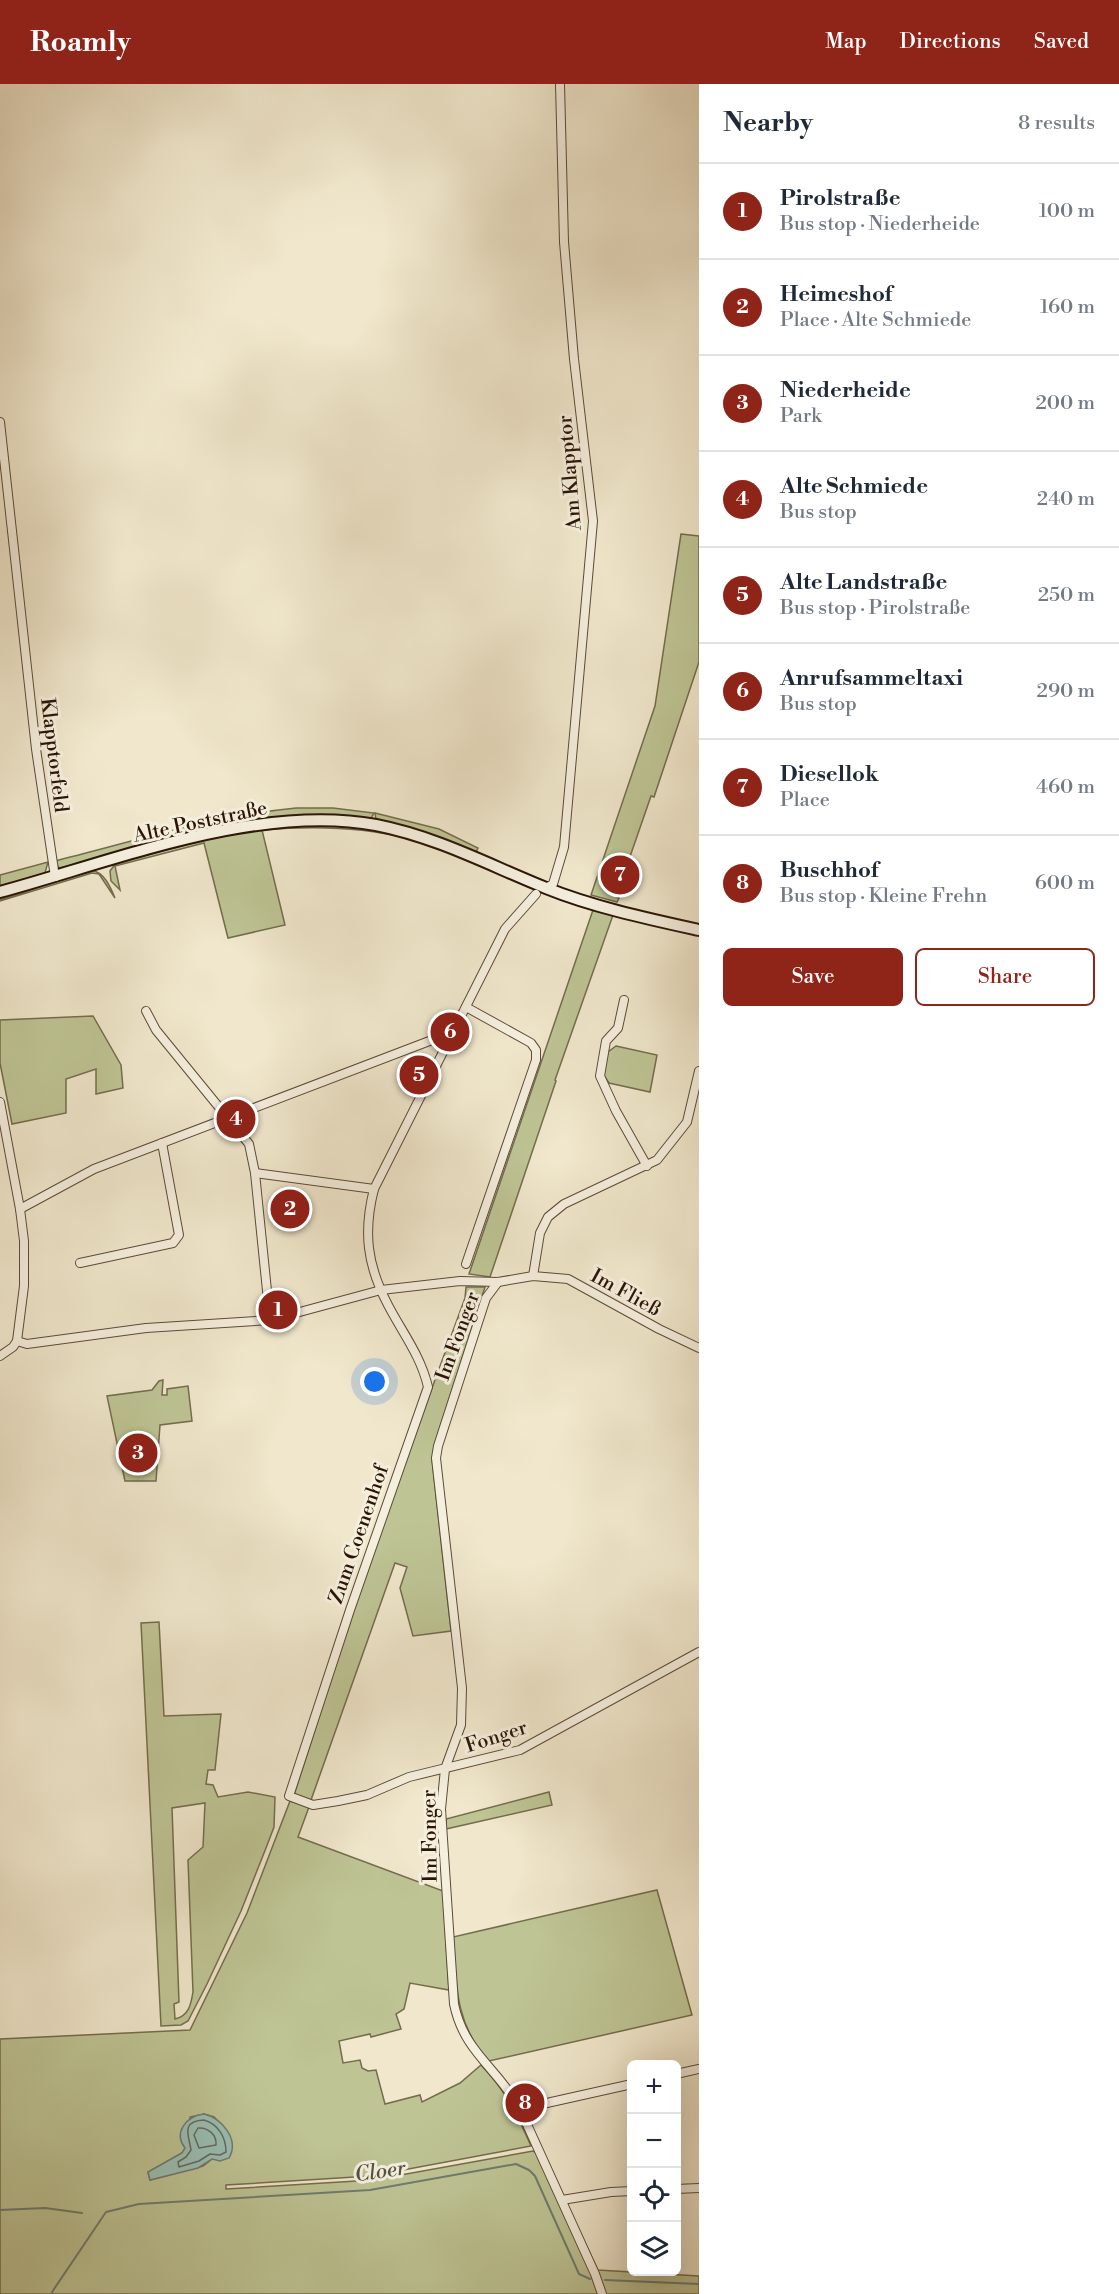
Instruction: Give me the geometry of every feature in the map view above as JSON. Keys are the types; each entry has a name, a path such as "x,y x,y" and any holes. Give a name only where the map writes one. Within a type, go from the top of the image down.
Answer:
{"street":[{"name":"Am Klapptor","path":"546,888 553,884 564,847 594,521 574,359 564,242 560,84"},
{"name":"Klapptorfeld","path":"0,422 36,749 55,877"},
{"name":"Alte Poststraße","path":"0,892 209,834 290,821 334,820 375,825 423,837 546,888 626,912 699,930"},
{"name":"Zum Coenenhof","path":"289,1796 350,1610 428,1387 424,1369 381,1290 369,1256 366,1232 374,1189 505,930 536,894"},
{"path":"624,1000 618,1028 606,1041 600,1076 616,1111 647,1166"},
{"path":"466,1007 531,1043 536,1050 536,1060 466,1264"},
{"path":"146,1011 156,1030 249,1144 255,1173 270,1320"},
{"path":"20,1209 94,1169 453,1032"},
{"path":"533,1276 540,1233 548,1217 564,1204 657,1160 687,1122 699,1071"},
{"path":"0,1102 20,1209 25,1266 17,1341 13,1347 0,1356"},
{"path":"80,1263 173,1243 179,1235 162,1143"},
{"path":"255,1173 374,1189"},
{"name":"Im Fließ","path":"17,1341 27,1344 146,1328 270,1320 381,1290 460,1281 498,1282 533,1276 568,1279 659,1329 699,1348"},
{"name":"Im Fonger","path":"498,1282 486,1298 482,1309 436,1458 451,1610 462,1688 461,1725 446,1768 441,1809 454,2004 464,2035 474,2050 499,2077 520,2109 602,2294"},
{"name":"Fonger","path":"289,1796 314,1805 338,1801 367,1795 409,1777 520,1750 699,1652"},
{"path":"681,2073 699,2069"},
{"path":"520,2109 627,2085"},
{"path":"681,2189 699,2188"},
{"path":"562,2200 627,2191"}],"green space":[{"path":"681,534 699,536 699,662 654,797 651,796 616,897 619,898 617,902 591,895 655,706"},
{"path":"296,808 333,808 374,813 370,820 322,816 272,817 59,868 55,861 205,823"},
{"path":"375,813 439,829 478,848 476,852 436,836 376,820"},
{"path":"314,824 365,828 415,839 513,879 433,847 387,834 334,828 262,830 285,925 228,938 204,843 115,866 120,890 111,881 110,871 116,863 216,837 258,829"},
{"path":"48,862 45,873 0,886 0,875"},
{"path":"91,870 100,874 109,884 115,898 99,874 92,873 0,901 0,900"},
{"path":"593,910 613,915 555,1080 490,1277 469,1274"},
{"path":"93,1016 121,1065 123,1088 96,1094 96,1069 66,1079 66,1113 12,1124 0,1063 0,1020"},
{"path":"616,1046 657,1055 650,1092 609,1083 603,1074 608,1052"},
{"path":"466,1287 485,1287 435,1443 432,1459 451,1631 413,1636 400,1588 407,1567 395,1563 311,1800 294,1795 373,1549 465,1298"},
{"path":"163,1380 162,1395 167,1395 167,1389 188,1386 192,1421 160,1425 156,1481 125,1481 107,1396 152,1390 159,1381"},
{"path":"159,1622 164,1716 221,1714 215,1770 208,1770 206,1784 213,1785 218,1797 248,1792 275,1797 274,1827 241,1911 188,2021 181,2025 161,2026 141,1623","holes":["205,1803 203,1847 188,1860 193,1992 186,2012 175,2019 174,2004 179,2002 172,1808"]},
{"path":"549,1792 552,1805 446,1829 446,1819"},
{"path":"290,1801 309,1807 298,1837 443,1891 449,1990 410,1983 404,2009 396,2014 401,2029 371,2037 370,2034 339,2041 343,2063 360,2060 362,2068 368,2071 376,2070 385,2104 420,2095 422,2102 460,2083 481,2065 510,2103 531,2146 371,2176 226,2185 226,2189 373,2180 533,2151 537,2153 590,2269 599,2294 0,2294 0,2039 190,2030 247,1913","holes":["204,2114 214,2117 227,2131 212,2159 203,2166 150,2180 148,2172 182,2153 186,2148 190,2117"]},
{"path":"657,1890 692,2015 489,2061 469,2033 463,2018 457,1987 453,1937"},
{"path":"570,2211 598,2270 627,2272 627,2276 699,2276 699,2294 605,2294"}],"water":[{"path":"204,2114 217,2120 227,2130 232,2144 229,2158 220,2161 212,2159 198,2168 150,2180 148,2172 182,2153 185,2148 180,2137 183,2126 192,2118"}],"waterway":[{"name":"Cloer","path":"53,2294 52,2292 106,2212 139,2204 370,2190 516,2164 529,2170 535,2176 579,2274 590,2279"},
{"name":"Cloer","path":"0,2210 45,2208 82,2213"},
{"name":"Cloer","path":"605,2280 699,2284"}],"place":[{"name":"Diesellok","path":"620,875"},
{"name":"Anrufsammeltaxi","path":"450,1032"},
{"name":"Alte Landstraße","path":"419,1075"},
{"name":"Alte Schmiede","path":"236,1119"},
{"name":"Heimeshof","path":"290,1209"},
{"name":"Pirolstraße","path":"278,1310"},
{"name":"Niederheide","path":"138,1453"},
{"name":"Buschhof","path":"525,2103"}]}
